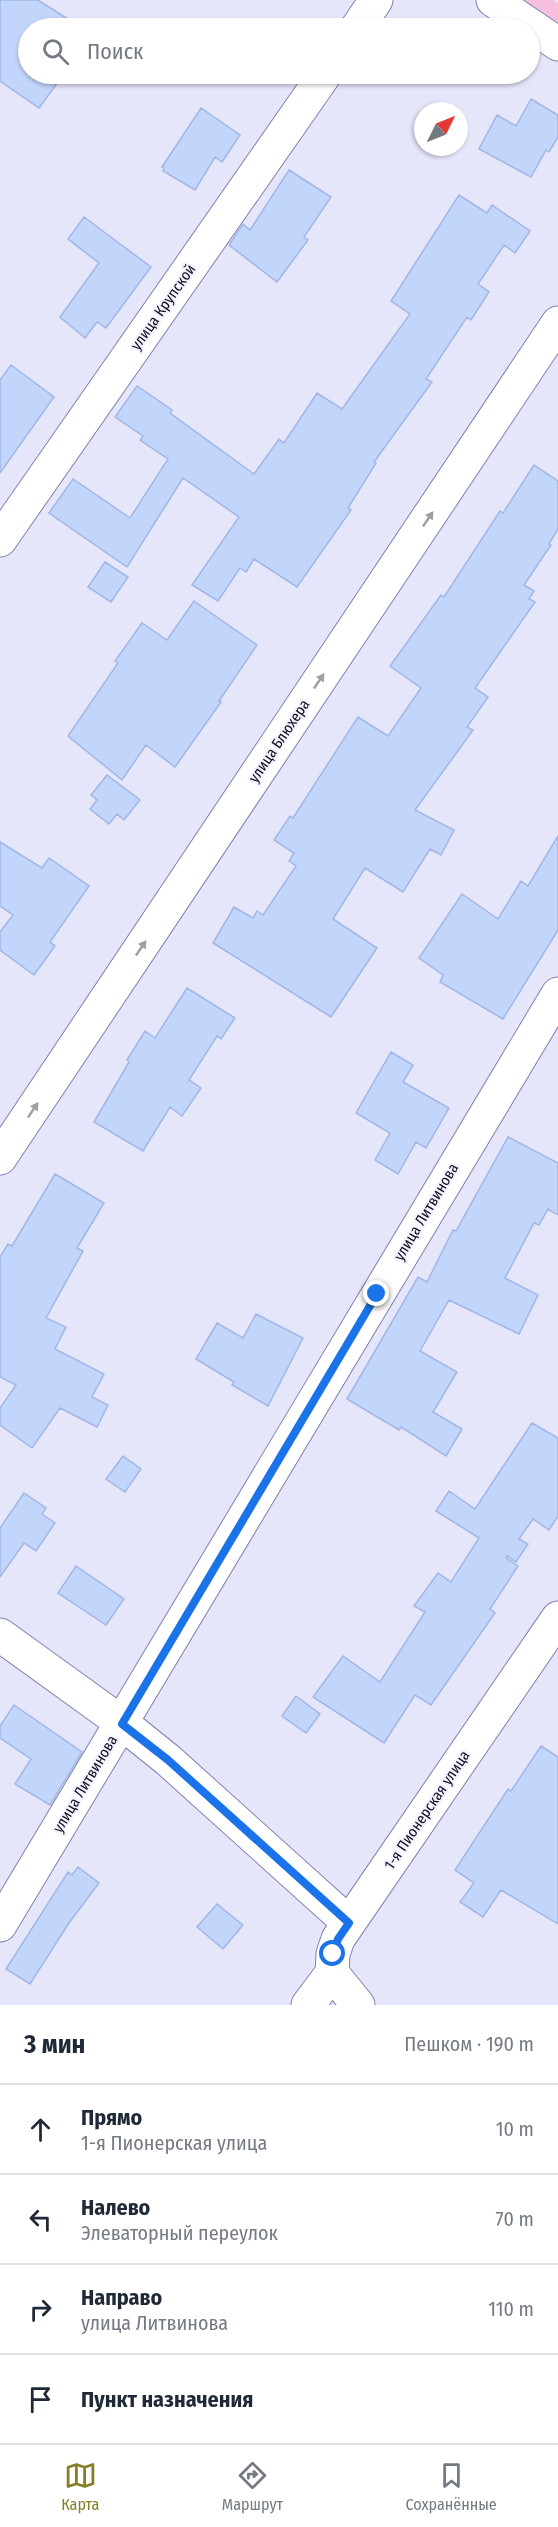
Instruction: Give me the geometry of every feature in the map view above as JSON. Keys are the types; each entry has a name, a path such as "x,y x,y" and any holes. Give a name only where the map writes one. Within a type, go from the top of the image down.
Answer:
{"street":[{"path":"364,18 376,0"},
{"path":"493,0 520,18"},
{"path":"540,32 558,44"},
{"name":"улица Крупской","path":"0,540 318,84"},
{"name":"улица Блюхера","path":"0,1158 558,323"},
{"name":"улица Литвинова","path":"0,1925 558,994"},
{"name":"1-я Пионерская улица","path":"308,2005 332,1973 333,1954 338,1939 558,1618"},
{"path":"0,1635 168,1760 349,1923"},
{"path":"332,1973 358,2005"}],"shaded area":[{"path":"523,0 553,0 558,3 558,22"}],"building":[{"path":"0,0 38,0 66,18 18,18 18,84 57,84 39,108 0,81"},
{"path":"531,99 558,115 558,137 549,152 546,150 531,177 479,149 497,115 516,126"},
{"path":"201,108 240,135 222,162 215,157 195,190 163,171 162,167"},
{"path":"289,170 331,197 304,237 308,240 277,282 229,245 243,224 250,230"},
{"path":"459,195 487,213 492,205 530,231 515,253 504,245 478,284 489,292 471,320 467,317 426,379 432,382 374,462 376,463 348,508 351,510 297,587 254,559 246,572 240,568 218,601 192,585 239,517 183,478 127,567 49,513 73,479 130,518 168,459 140,440 143,436 115,417 137,386 172,410 170,413 254,474 279,439 284,443 317,393 342,409 410,314 391,301"},
{"path":"84,217 151,267 106,328 97,322 85,338 60,317 99,263 68,239"},
{"path":"11,365 54,397 0,473 0,380"},
{"path":"534,465 558,481 558,529 549,544 551,545 524,585 534,591 529,599 535,602 475,688 488,697 467,727 473,730 415,810 454,830 441,855 430,849 403,892 365,868 333,919 377,948 331,1017 213,943 234,907 253,918 257,911 263,915 296,866 289,861 294,853 274,840 290,816 293,818 358,717 388,736 421,688 390,666 441,595 444,597 500,511 503,513"},
{"path":"105,562 128,577 111,602 88,587"},
{"path":"194,601 257,645 219,701 221,702 175,767 146,745 122,780 68,736 118,663 115,661 142,623 167,640"},
{"path":"107,775 140,800 124,820 117,814 109,824 90,809 97,800 91,795"},
{"path":"558,836 558,930 503,1019 440,982 443,975 419,958 462,894 498,919 521,881 528,886"},
{"path":"0,842 42,868 49,858 89,886 50,942 55,946 34,975 0,950 0,932 13,915 0,906"},
{"path":"187,988 235,1018 221,1039 217,1036 189,1080 201,1088 182,1116 170,1107 143,1151 94,1122 145,1031 155,1038"},
{"path":"391,1052 413,1065 403,1082 449,1108 426,1148 416,1142 398,1174 375,1160 390,1133 356,1113"},
{"path":"508,1137 558,1163 558,1215 548,1209 539,1225 534,1223 505,1278 538,1295 519,1334 449,1300 420,1351 457,1372 433,1412 462,1429 446,1456 401,1427 399,1430 347,1399 418,1277 427,1282 453,1230 456,1231"},
{"path":"55,1174 104,1203 77,1248 83,1251 46,1318 66,1327 55,1349 104,1374 92,1397 108,1405 97,1427 60,1408 32,1448 0,1425 0,1408 16,1385 0,1377 0,1257 8,1244 12,1246"},
{"path":"256,1314 303,1338 268,1406 232,1385 234,1382 196,1359 217,1323 243,1338"},
{"path":"532,1423 558,1438 558,1516 549,1530 533,1519 519,1539 528,1544 516,1562 507,1556 506,1558 518,1566 490,1609 495,1613 431,1705 415,1695 384,1743 313,1697 343,1656 380,1682 425,1612 414,1606 438,1573 451,1582 479,1538 436,1511 449,1491 475,1509"},
{"path":"123,1456 141,1469 125,1492 106,1479"},
{"path":"24,1493 46,1508 42,1514 55,1523 36,1551 24,1543 0,1577 0,1528"},
{"path":"76,1566 124,1599 106,1625 58,1593"},
{"path":"296,1696 320,1714 306,1733 282,1716"},
{"path":"14,1705 82,1752 50,1805 15,1784 31,1759 0,1738 0,1726"},
{"path":"541,1746 558,1757 558,1924 501,1890 483,1917 460,1902 474,1883 455,1870 508,1789 511,1791"},
{"path":"78,1867 99,1883 69,1923 30,1984 6,1969 68,1872 72,1875"},
{"path":"217,1904 243,1925 223,1949 197,1927"}],"route":[{"path":"333,1954 338,1939 349,1923 168,1760 122,1724 377,1294"}]}
